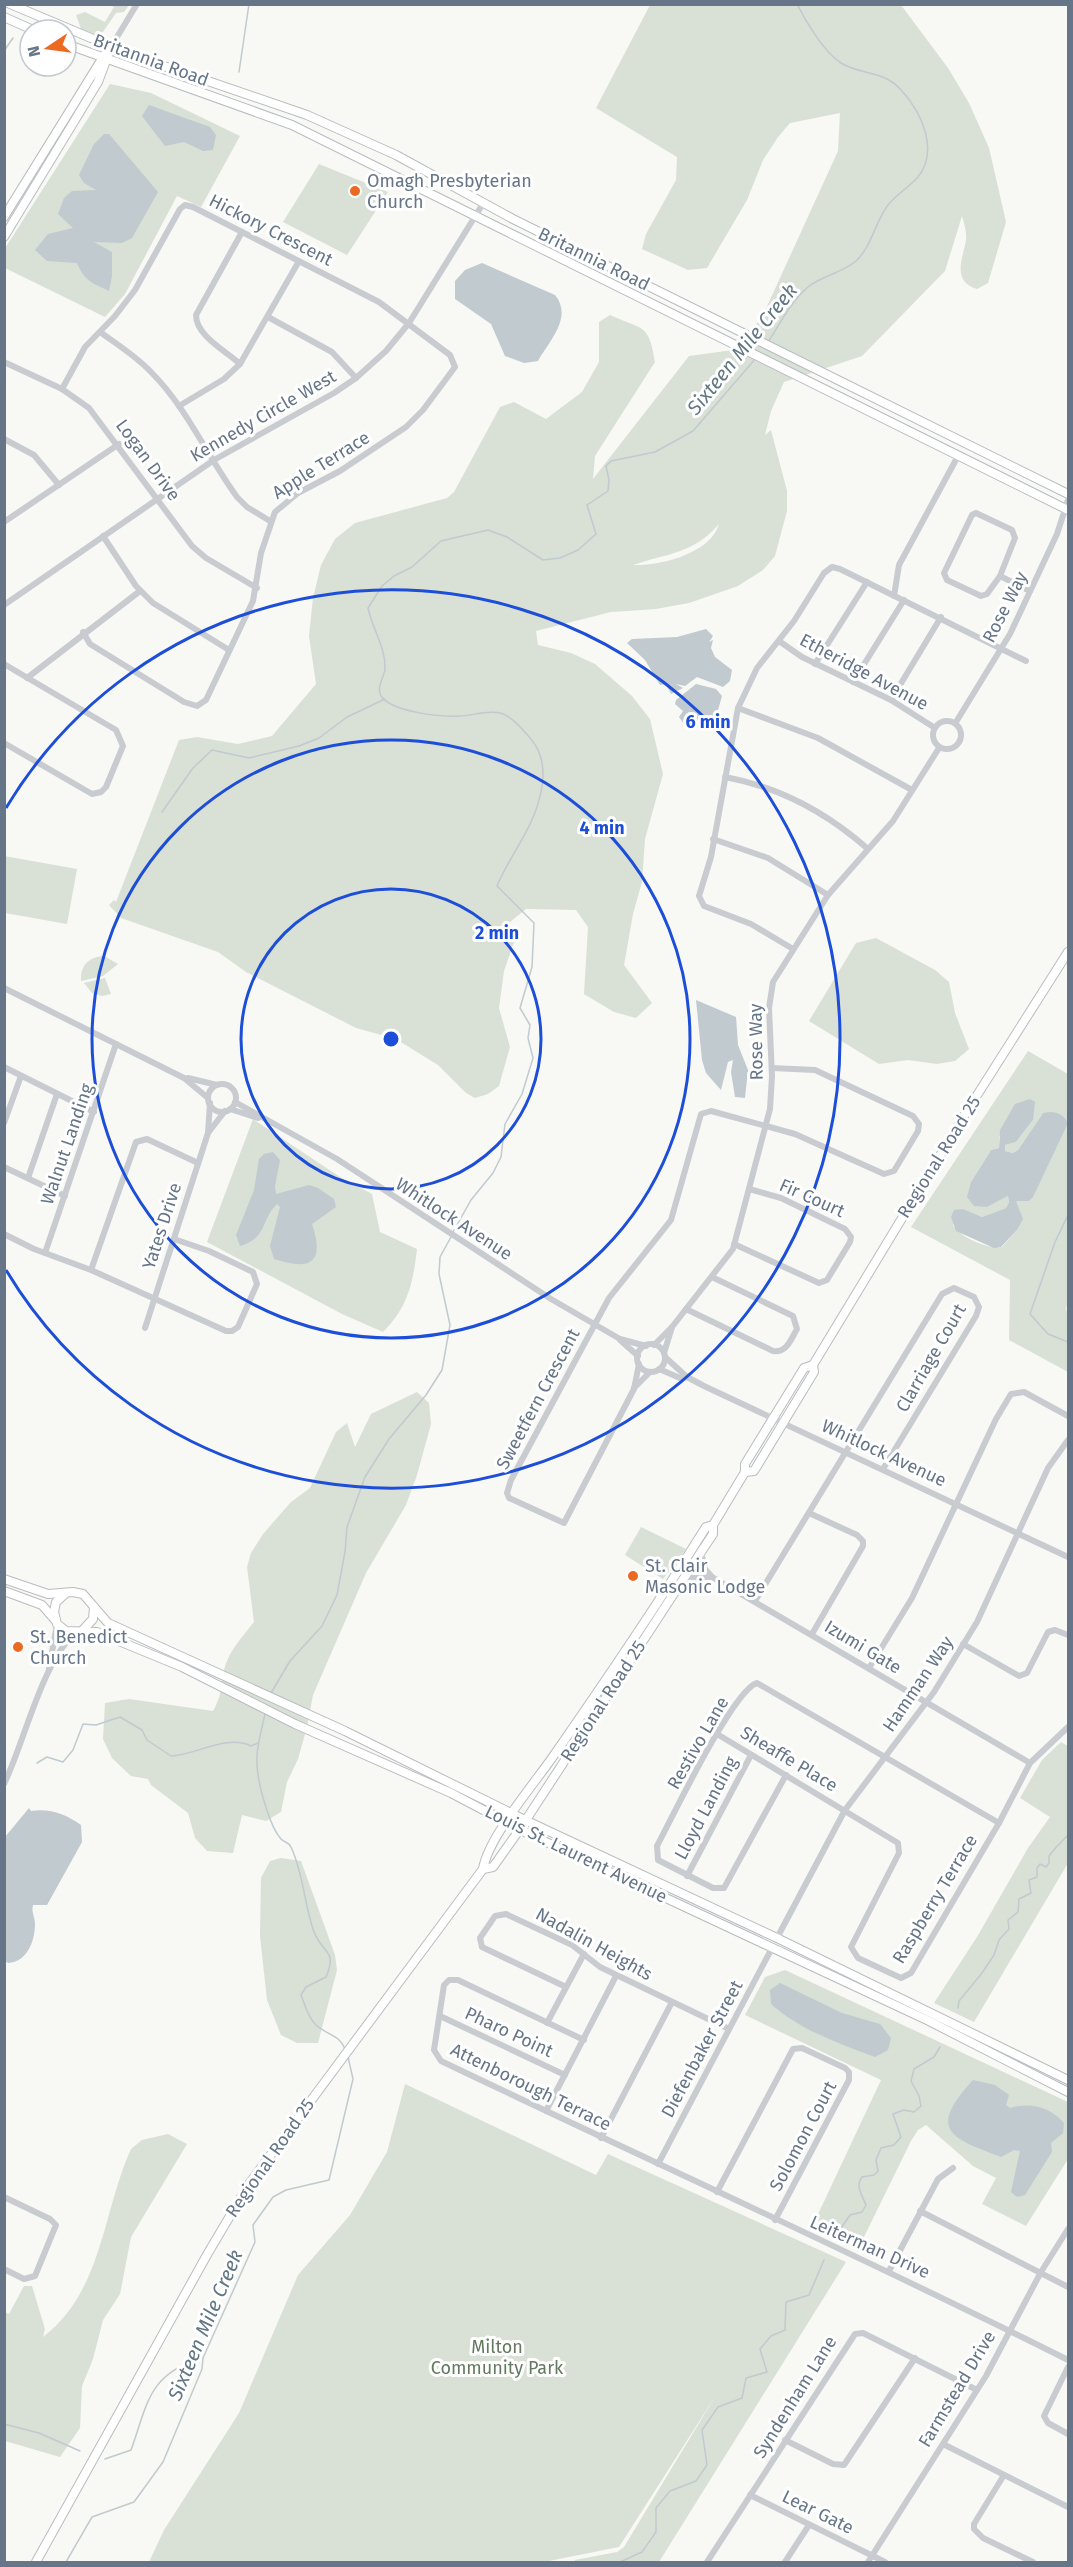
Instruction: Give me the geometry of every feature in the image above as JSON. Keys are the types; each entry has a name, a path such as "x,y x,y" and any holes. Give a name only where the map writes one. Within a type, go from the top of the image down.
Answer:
{"main road":[{"name":"Britannia Road","path":"10,4 111,47 307,115 396,155 484,202 1068,494"},
{"path":"4,17 18,23"},
{"path":"4,217 111,47"},
{"name":"Britannia Road","path":"78,49 292,125 409,181 476,217 958,456 1067,506"},
{"path":"4,237 98,82 104,59"},
{"name":"Regional Road 25","path":"745,1473 754,1471 814,1372 813,1365 967,1111 1068,952"},
{"name":"Regional Road 25","path":"483,1869 493,1867 520,1828 684,1578 712,1534 713,1525 745,1473 745,1464 804,1368 813,1365"},
{"name":"Regional Road 25","path":"36,2562 232,2211 338,2063 483,1869 485,1858 507,1822 645,1624 706,1527 713,1525"},
{"path":"4,1580 43,1593 83,1594 94,1606 93,1619 77,1633 66,1631 42,1605 4,1591"},
{"path":"57,1623 54,1607 68,1592"},
{"name":"Louis St. Laurent Avenue","path":"94,1606 108,1623 345,1731 525,1820 777,1938 1068,2080"},
{"name":"Louis St. Laurent Avenue","path":"77,1633 97,1632 182,1667 217,1686 441,1788 507,1822 929,2021 1068,2092"}],"street":[{"path":"111,47 136,4"},
{"name":"Kennedy Circle West","path":"4,605 214,460 334,393 356,378 386,351 409,323 484,202"},
{"name":"Hickory Crescent","path":"62,389 77,359 135,290 180,209 185,205 379,302 409,323"},
{"path":"240,364 201,331 196,324 196,315 242,232"},
{"path":"179,406 224,379 240,364 300,261"},
{"path":"268,317 332,352 356,378"},
{"name":"Apple Terrace","path":"83,633 90,644 184,702 198,706 206,700 257,588 261,554 270,521 275,512 298,493 347,466 406,427 453,374 455,363 450,355 409,323"},
{"path":"100,332 138,358 179,406 237,497 247,507 270,521"},
{"name":"Logan Drive","path":"4,362 62,389 89,408 119,444 192,546 206,558 257,588"},
{"path":"4,439 34,455 59,485"},
{"path":"4,522 119,444"},
{"path":"894,596 899,565 958,456"},
{"name":"Rose Way","path":"956,722 1002,648 1057,534 1067,506"},
{"path":"976,513 1012,530 1015,538 1000,576 987,594 981,596 947,580 944,573 972,515 976,513"},
{"path":"103,536 140,591 153,603 230,650"},
{"path":"793,949 751,924 702,904 699,894 709,863 738,708 757,668 779,641 828,569 837,567 941,617 1026,662"},
{"path":"1000,576 1030,591"},
{"path":"815,664 867,582"},
{"path":"27,678 140,591"},
{"path":"853,682 904,600"},
{"path":"891,700 941,617"},
{"name":"Etheridge Avenue","path":"779,641 815,664 891,700 935,728"},
{"path":"4,664 116,730 123,746 105,787 100,792 92,794 4,743"},
{"path":"738,708 818,738 912,790"},
{"path":"945,721 956,722 961,732 958,744 952,749 939,748 934,739 935,728 945,721"},
{"name":"Rose Way","path":"654,1345 672,1327 728,1257 734,1244 767,1126 772,1095 770,995 776,976 828,895 893,821 939,748"},
{"path":"725,777 774,789 808,805 838,824 867,849"},
{"path":"713,839 768,858 828,895"},
{"path":"4,988 184,1078 231,1088 235,1102 227,1110 216,1110 184,1078"},
{"name":"Walnut Landing","path":"45,1253 116,1044"},
{"path":"4,1067 94,1112"},
{"path":"594,1324 609,1298 671,1220 701,1114 711,1111 767,1126 806,1138 884,1174 894,1171 919,1128 913,1116 825,1074 806,1068 772,1068"},
{"path":"4,1123 21,1076"},
{"path":"209,1101 211,1090 217,1085"},
{"path":"28,1178 57,1094"},
{"name":"Yates Drive","path":"145,1328 208,1133 209,1101"},
{"name":"Whitlock Avenue","path":"235,1102 337,1159 530,1286 620,1339 638,1356"},
{"name":"Yates Drive","path":"208,1133 227,1110"},
{"name":"Whitlock Avenue","path":"227,1110 273,1123"},
{"path":"91,1270 136,1142 143,1139 150,1140 198,1163"},
{"path":"4,1167 65,1196"},
{"name":"Fir Court","path":"734,1244 819,1283 827,1280 850,1242 851,1237 845,1229 781,1198 749,1190"},
{"path":"4,1234 232,1331 238,1327 257,1284 253,1272 209,1251 174,1239"},
{"path":"686,1309 773,1351 780,1351 786,1347 797,1329 793,1316 712,1277"},
{"name":"Clarriage Court","path":"846,1451 944,1291 954,1288 974,1297 979,1307 976,1316 883,1469"},
{"name":"Sweetfern Crescent","path":"594,1324 508,1487 509,1498 564,1523 634,1389"},
{"name":"Rose Way","path":"664,1355 672,1327"},
{"name":"Whitlock Avenue","path":"620,1339 646,1346"},
{"path":"654,1345 664,1355 659,1369 650,1372 634,1389 639,1364 638,1356 646,1346 654,1345"},
{"name":"Whitlock Avenue","path":"664,1355 687,1377"},
{"path":"639,1364 650,1372"},
{"name":"Whitlock Avenue","path":"659,1369 687,1377 1068,1557"},
{"path":"869,1668 912,1598 996,1419 1011,1394 1024,1392 1068,1416"},
{"name":"Hamman Way","path":"777,1938 845,1810 927,1702 977,1622 1048,1468 1068,1440"},
{"path":"755,1601 846,1451"},
{"path":"809,1513 857,1535 863,1541 863,1546 812,1634"},
{"path":"701,1552 705,1569 712,1577"},
{"path":"684,1578 712,1577"},
{"name":"Izumi Gate","path":"712,1577 1030,1763"},
{"path":"48,1673 57,1623"},
{"path":"963,1644 1019,1676 1027,1673 1048,1632 1058,1630 1068,1635"},
{"path":"4,1784 48,1673 65,1643 77,1633"},
{"name":"Restivo Lane","path":"786,1775 728,1886 717,1889 662,1864 655,1851 717,1734 747,1689 757,1683 999,1823"},
{"name":"Raspberry Terrace","path":"845,1810 896,1840 899,1846 899,1853 851,1947 858,1958 901,1978 911,1973 999,1823 1030,1763 1068,1727"},
{"name":"Sheaffe Place","path":"717,1734 845,1810"},
{"name":"Lloyd Landing","path":"687,1876 751,1755"},
{"name":"Nadalin Heights","path":"566,1987 485,1948 481,1943 482,1934 495,1916 507,1914 572,1945 600,1967 616,1976 729,2030"},
{"name":"Diefenbaker Street","path":"658,2164 772,1948"},
{"path":"548,2023 584,1954"},
{"path":"546,2111 616,1976"},
{"name":"Attenborough Terrace","path":"584,2040 455,1979 449,1980 444,1985 434,2050 438,2059 658,2164"},
{"path":"601,2138 672,2002"},
{"name":"Pharo Point","path":"440,2016 565,2075"},
{"name":"Solomon Court","path":"717,2192 793,2049 802,2048 845,2068 849,2072 849,2080 775,2220"},
{"name":"Leiterman Drive","path":"658,2164 889,2271 1068,2360"},
{"path":"889,2271 938,2179 953,2168"},
{"path":"4,2197 55,2221 55,2230 35,2276 24,2279 4,2269"},
{"path":"921,2211 1068,2287"},
{"name":"Farmstead Drive","path":"868,2562 977,2390 1041,2272 1066,2240 1068,2229"},
{"name":"Syndenham Lane","path":"707,2562 855,2334 863,2333 977,2390"},
{"path":"785,2440 833,2464 844,2465 915,2358"},
{"path":"1068,2367 1044,2416 1048,2423 1068,2434"},
{"path":"943,2444 1068,2507"},
{"path":"1004,2475 974,2524 974,2529 983,2538 1033,2562"},
{"name":"Lear Gate","path":"750,2495 885,2562"},
{"path":"785,2562 809,2525"}],"green space":[{"path":"110,5 129,5 124,12 116,13 100,36 81,29 76,15 85,12 105,22 114,7"},
{"path":"650,5 901,5 948,68 969,103 989,148 1006,222 988,283 977,289 969,285 961,275 961,261 966,237 962,216 945,271 862,356 784,382 771,411 765,435 771,430 787,491 787,511 775,556 763,570 738,586 689,603 656,609 611,612 536,631 538,645 571,653 595,664 632,696 650,719 663,774 645,839 642,882 633,914 624,965 652,1003 636,1018 614,1012 584,994 588,927 576,910 526,909 510,922 514,942 504,971 499,1008 510,1047 499,1086 488,1094 475,1098 466,1093 438,1065 396,1039 356,1028 246,972 218,952 121,918 109,905 114,900 116,902 179,740 197,737 238,744 272,736 316,684 309,636 313,598 321,565 335,539 355,523 447,498 454,492 500,407 514,402 546,419 582,392 599,362 599,322 610,315 637,326 647,334 655,362 595,456 593,479 689,356 733,350 743,344 764,313 838,151 840,113 790,123 763,160 747,200 707,268 688,270 642,249 646,234 676,180 677,157 596,108","holes":["719,524 706,543 684,556 657,563 633,565 690,547"]},
{"path":"110,84 151,93 240,136 201,207 177,196 125,294 105,317 5,268 4,250"},
{"path":"319,164 388,192 347,255 283,222"},
{"path":"4,856 77,869 67,924 5,913"},
{"path":"876,938 935,970 949,982 955,1013 969,1049 955,1061 937,1064 908,1060 879,1064 809,1021 856,943"},
{"path":"104,956 118,964 103,976 81,981 82,970 86,963"},
{"path":"105,978 111,994 102,996 92,993 84,983"},
{"path":"1028,1051 1068,1074 1068,1299 1066,1310 1068,1311 1068,1372 1009,1340 1010,1280 911,1227","holes":["1033,1112 1033,1120 1016,1142 1005,1145 1005,1151 1013,1153 1018,1150 1043,1113 1016,1201 1017,1230 1002,1247 975,1242 953,1225 962,1209 982,1217 1006,1208 1009,1202 1008,1196 987,1207 971,1182 991,1150 999,1148 999,1136"]},
{"path":"253,1119 340,1177 372,1194 380,1232 417,1249 414,1273 404,1304 383,1332 342,1314 207,1242"},
{"path":"417,1392 429,1403 431,1424 417,1475 406,1505 366,1573 313,1695 307,1727 298,1759 287,1782 281,1812 266,1821 242,1815 233,1853 207,1851 195,1838 188,1813 151,1785 148,1779 131,1776 112,1758 103,1739 105,1703 129,1699 213,1711 220,1695 224,1670 229,1657 236,1644 254,1622 247,1567 251,1553 263,1534 291,1502 310,1488 336,1432 347,1423 355,1447 371,1414"},
{"path":"641,1527 686,1549 663,1579 625,1555"},
{"path":"1061,1742 1068,1746 1068,1863 974,2022 934,2003 977,1937 1028,1848 1050,1817 1020,1798 1042,1760"},
{"path":"281,1858 301,1861 335,1955 337,1970 318,2043 297,2043 281,2035 267,2000 260,1936 261,1878 270,1861"},
{"path":"785,1970 1068,2102 1068,2159 1026,2226 982,2204 996,2178 973,2166 926,2125 918,2130 911,2141 860,2245 812,2227 881,2080 745,2015 765,1977"},
{"name":"Milton Community Park","path":"405,2084 596,2175 608,2154 846,2262 659,2562 574,2562 617,2552 624,2547 716,2395 619,2547 544,2562 149,2562 164,2530 239,2413 298,2275 350,2215 387,2152"},
{"path":"168,2134 187,2144 131,2237 120,2294 103,2320 93,2359 82,2386 80,2428 60,2457 5,2441 5,2312 9,2314 24,2286 32,2286 45,2329 43,2337 63,2318 78,2297 90,2274 131,2149 142,2140"}],"shaded area":[{"path":"149,105 210,127 216,135 213,150 203,151 184,142 165,146 142,116"},
{"path":"104,134 109,134 158,192 132,238 122,243 94,242 112,252 112,276 109,291 86,278 77,263 47,261 35,250 48,234 73,228 58,214 64,198 72,191 96,190 84,183 79,175 94,144"},
{"path":"482,263 555,295 560,303 562,312 558,328 538,361 524,363 505,356 491,324 455,299 455,281 465,270"},
{"path":"706,629 713,636 709,642 713,640 711,648 715,657 732,670 730,681 723,687 697,677 685,686 676,684 683,688 671,694 666,684 660,685 645,660 627,643 632,639 677,637"},
{"path":"696,684 716,689 722,696 714,724 708,723 707,729 684,724 679,717 683,711 675,704 676,700"},
{"path":"696,1000 736,1017 738,1045 748,1070 745,1098 735,1097 731,1072 733,1060 728,1062 721,1090 706,1073 702,1060"},
{"path":"1030,1099 1035,1102 1033,1120 1016,1142 1005,1145 1005,1151 1013,1153 1018,1150 1043,1113 1058,1113 1068,1123 1033,1197 1029,1201 1016,1201 1023,1219 1017,1230 1001,1247 994,1248 956,1231 951,1217 954,1210 963,1209 982,1217 1006,1208 1009,1202 1008,1196 987,1207 974,1206 967,1197 971,1182 991,1150 999,1148 1000,1130 1015,1104"},
{"path":"273,1152 280,1160 275,1186 276,1194 309,1185 334,1199 336,1207 312,1224 317,1248 312,1261 306,1263 287,1263 274,1259 270,1246 280,1207 277,1204 255,1239 240,1246 236,1235 254,1190 259,1159 264,1154"},
{"path":"29,1808 31,1811 44,1810 57,1813 75,1821 81,1825 82,1842 47,1905 33,1905 35,1931 29,1950 20,1959 8,1963 4,1960 5,1837"},
{"path":"780,1983 842,2013 880,2024 891,2038 888,2050 875,2057 821,2035 782,2013 771,2004 770,1990"},
{"path":"973,2080 995,2085 1009,2095 1006,2105 1010,2108 1039,2107 1052,2113 1064,2123 1063,2133 1051,2143 1052,2152 1025,2195 1017,2197 1011,2192 1020,2151 1014,2150 1001,2157 969,2144 951,2130 948,2121 951,2110"}],"waterway":[{"path":"239,72 249,4"},
{"name":"Sixteen Mile Creek","path":"768,342 791,306 808,287 856,261 870,241 891,201 918,177 927,156 925,132 921,121 902,91 887,79 841,63 828,52 816,36 797,4"},
{"path":"4,51 13,38"},
{"name":"Sixteen Mile Creek","path":"453,1232 471,1200 493,1173 501,1157 505,1124 522,1094 533,1058 528,1038 530,1025 520,1008 532,967 534,923 497,886 535,811 542,784 543,768 536,746 509,717 490,712 440,716 406,710 395,706 381,696 379,689 385,661 368,608 382,586 394,576 412,567 441,541 488,530 507,537 543,560 560,558 578,550 596,534 587,505 608,491 609,480 606,466 611,461 655,452 693,431 756,358"},
{"path":"162,812 193,768 212,750 249,758 299,746 319,738 347,717 385,699"},
{"path":"1068,1215 1055,1242 1030,1314 1048,1334 1068,1342"},
{"name":"Sixteen Mile Creek","path":"271,1693 290,1661 322,1626 337,1595 347,1527 365,1477 389,1439 426,1395 442,1370 450,1325 439,1274 440,1257 451,1237"},
{"name":"Sixteen Mile Creek","path":"265,1714 257,1759 263,1798 277,1833 291,1847 299,1868 314,1932 330,1956 326,1977 306,1987 301,1995 313,2022 337,2038 345,2049"},
{"path":"37,1763 47,1757 63,1762 73,1750 83,1724 96,1725 120,1717 142,1730 147,1740 171,1756 232,1742 251,1746 258,1743"},
{"path":"958,2008 959,2001 982,1973 994,1955 999,1940 1009,1929 1008,1920 1018,1912 1019,1899 1031,1893 1029,1880 1037,1877 1037,1868 1040,1864 1046,1867 1049,1863 1049,1856 1068,1835"},
{"path":"835,2237 850,2215 862,2212 866,2205 860,2191 860,2180 878,2171 876,2160 881,2148 894,2145 901,2137 893,2114 904,2110 914,2112 921,2106 919,2096 911,2081 914,2069 934,2057 940,2047"},
{"name":"Sixteen Mile Creek","path":"66,2562 92,2517 134,2502 163,2462 202,2369 203,2358 255,2242 253,2225 273,2197 286,2190 329,2180 353,2079 348,2057"},
{"path":"620,2562 642,2552 656,2532 656,2508 670,2491 696,2481 707,2465 702,2430 718,2407 742,2398 746,2378 767,2372 760,2349 771,2336 785,2330 786,2302 809,2295 824,2260"},
{"path":"105,2459 131,2450 147,2404 160,2382 184,2365 202,2358"},
{"path":"4,2424 39,2433 80,2451"}],"place":[{"name":"Omagh Presbyterian Church","path":"355,191"},
{"name":"St. Clair Masonic Lodge","path":"633,1576"},
{"name":"St. Benedict Church","path":"18,1647"}]}
